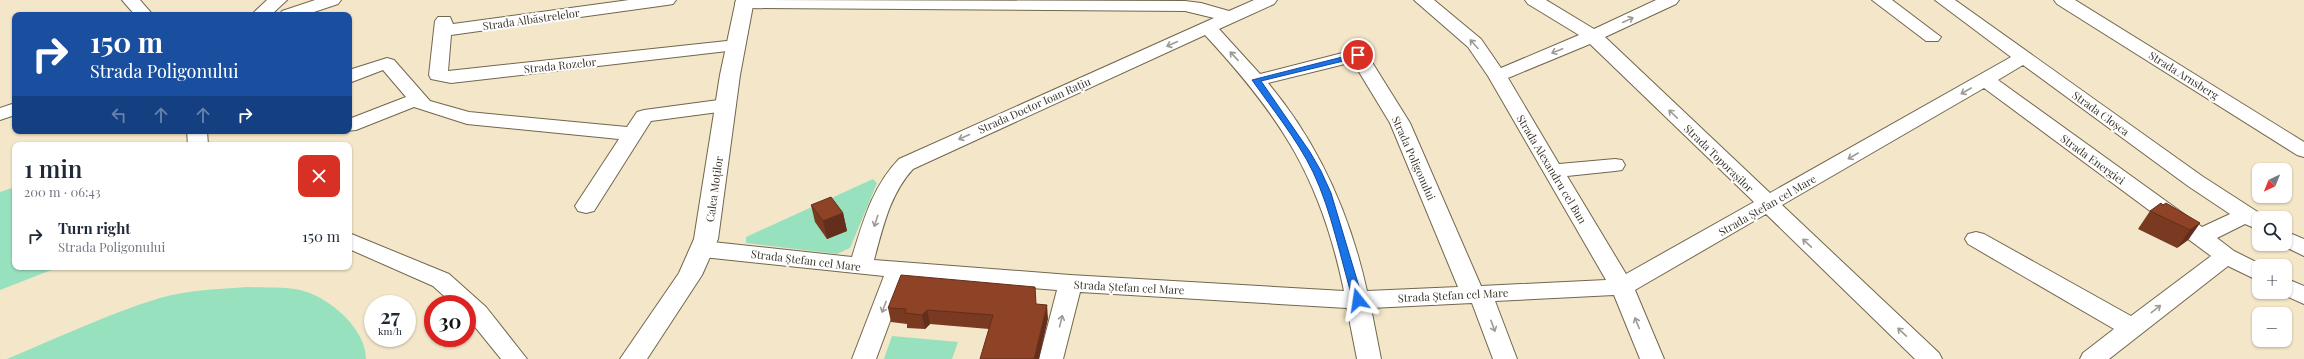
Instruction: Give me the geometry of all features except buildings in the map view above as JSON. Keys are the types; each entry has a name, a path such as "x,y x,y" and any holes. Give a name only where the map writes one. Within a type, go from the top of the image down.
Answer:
{"main road":[{"name":"Calea Moților","path":"633,359 672,304 703,249 709,226 726,105 745,2"}],"street":[{"path":"131,0 141,12"},
{"path":"264,12 278,0"},
{"path":"297,12 332,0"},
{"name":"Strada Albăstrelelor","path":"444,26 667,0"},
{"name":"Strada Doctor Ioan Rațiu","path":"861,267 887,186 897,172 906,164 1268,0"},
{"name":"Strada Alexandru cel Bun","path":"1423,0 1475,43 1497,76 1622,286 1652,359"},
{"name":"Strada Toporașilor","path":"1534,0 1593,36 1930,359"},
{"path":"1497,76 1593,36 1670,0"},
{"path":"1881,0 1932,37"},
{"name":"Strada Cloșca","path":"1944,0 2252,219"},
{"name":"Strada Arnsberg","path":"2063,0 2304,151"},
{"path":"745,2 1185,6 1201,8 1231,17"},
{"name":"Strada Rozelor","path":"444,26 438,75 451,77 736,45"},
{"path":"1208,28 1256,80 1306,152 1317,171 1329,201 1358,300 1369,359"},
{"name":"Strada Poligonului","path":"1256,80 1358,55 1400,123 1505,359"},
{"name":"Strada Ștefan cel Mare","path":"703,249 861,267 1070,284 1358,300 1622,286 1768,205 2024,57"},
{"path":"352,76 380,65 388,64 423,105 467,118 632,134"},
{"name":"Strada Energiei","path":"1986,80 2226,256 2252,269"},
{"path":"352,125 418,99"},
{"path":"586,206 632,134 646,115 726,105"},
{"path":"0,114 12,110"},
{"path":"1554,171 1615,165"},
{"path":"2201,238 2252,219"},
{"path":"1976,239 2132,328"},
{"path":"352,241 441,280 478,313 515,359"},
{"path":"2292,242 2304,248"},
{"path":"2092,359 2226,256"},
{"path":"864,359 898,270"},
{"path":"1052,359 1070,284"},
{"path":"2292,290 2304,296"}],"green space":[{"path":"873,179 877,183 850,248 837,254 746,243 746,237"},
{"path":"12,188 12,270 51,270 0,290 0,192"},
{"path":"248,287 286,288 300,290 317,296 337,310 354,327 365,348 366,359 7,359 141,304 171,295 215,289"},
{"path":"892,336 958,342 952,359 884,359"}],"route":[{"path":"1358,55 1256,80 1261,85 1306,152 1317,171 1326,193 1343,246 1358,300"}]}
